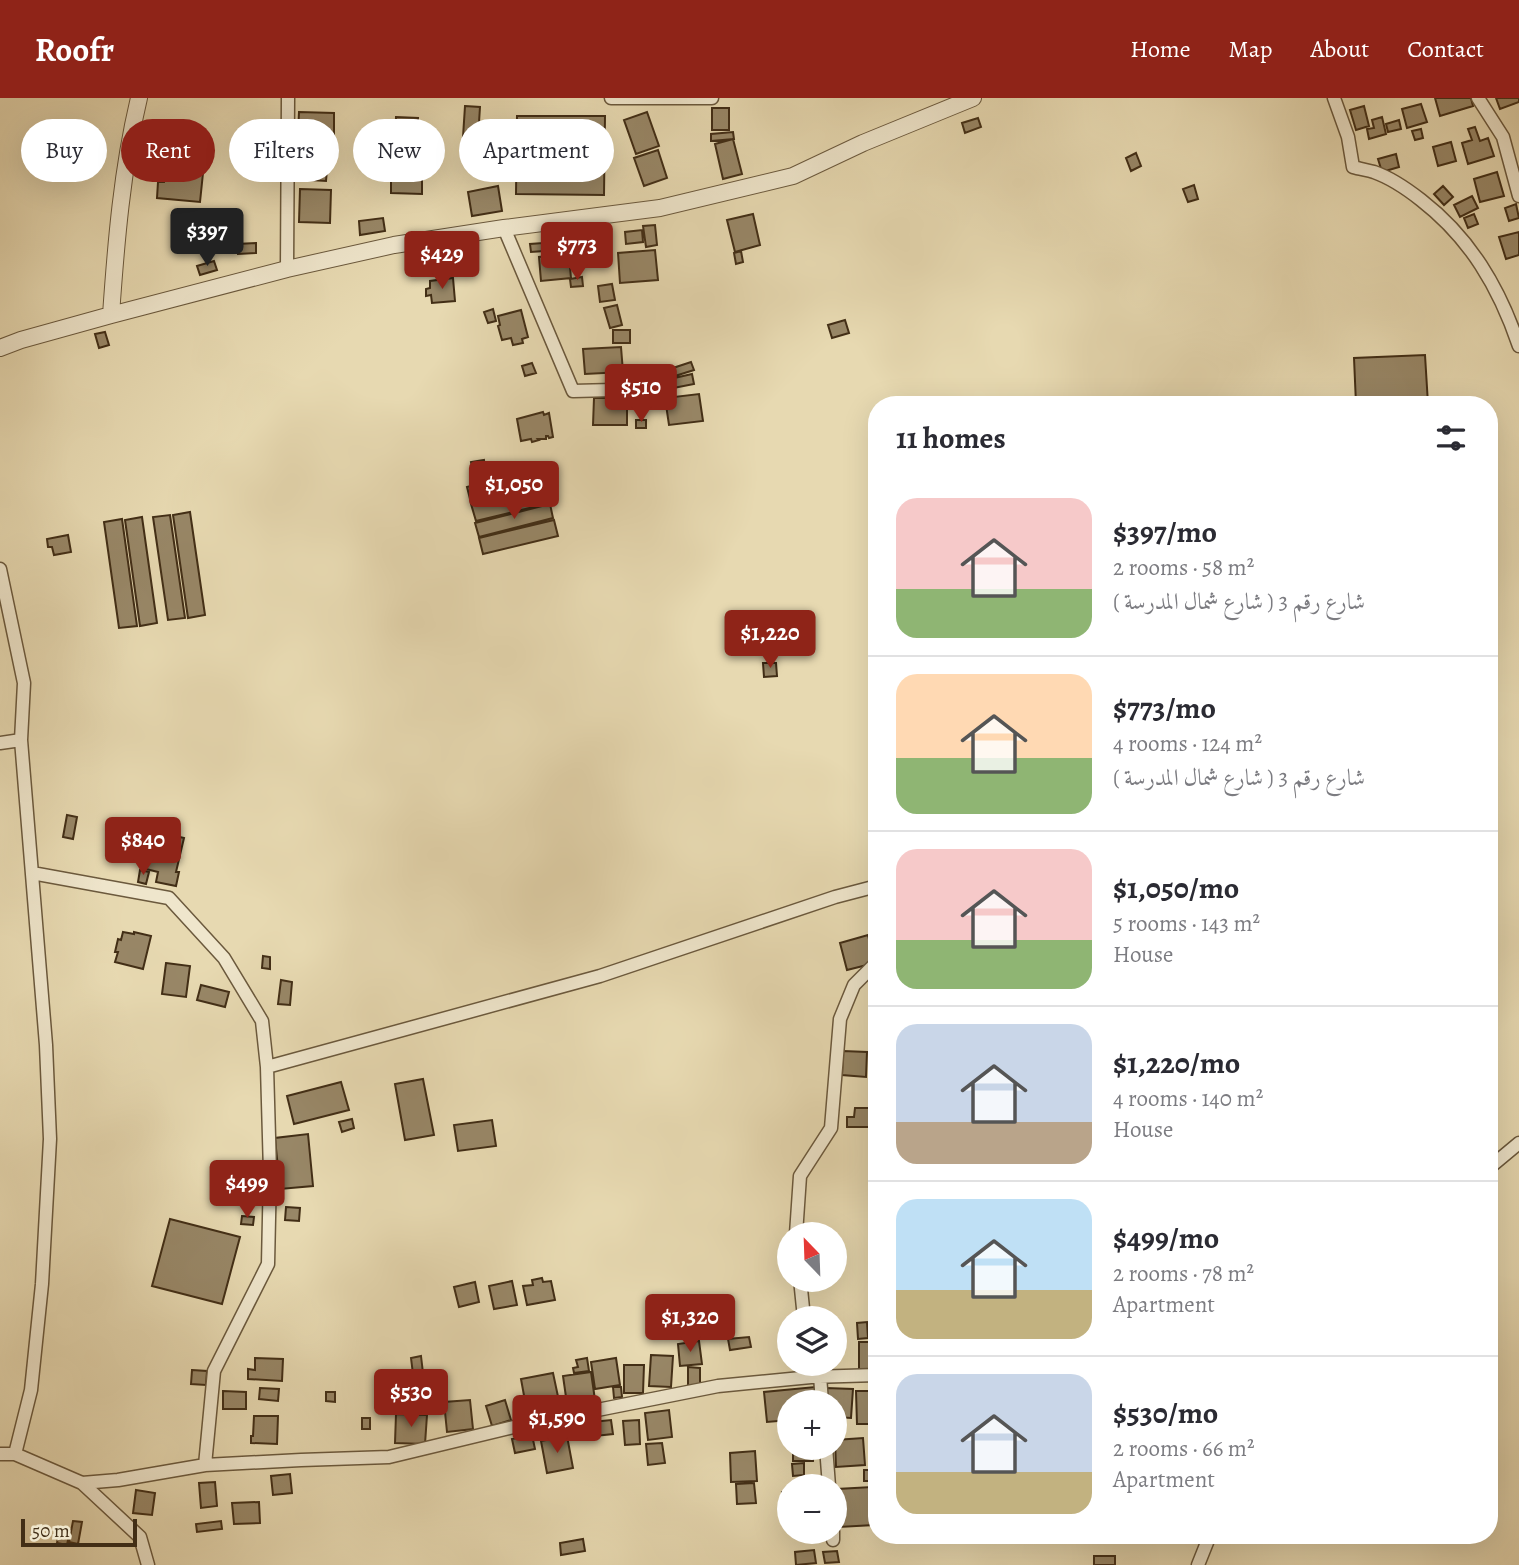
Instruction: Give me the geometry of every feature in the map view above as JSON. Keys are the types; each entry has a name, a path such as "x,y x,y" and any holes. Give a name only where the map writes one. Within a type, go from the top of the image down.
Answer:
{"street":[{"path":"111,315 130,137 139,98"},
{"path":"287,269 288,98"},
{"path":"611,98 712,98"},
{"path":"0,348 111,315 287,269 394,245 660,208 793,176 863,143 973,98"},
{"path":"1334,98 1348,137 1353,167 1376,173 1407,189 1440,214 1466,242 1495,288 1519,345"},
{"path":"1478,98 1503,137 1519,196"},
{"path":"504,228 573,391 653,389"},
{"path":"0,569 24,683 21,740 46,1045 50,1139 31,1390 15,1454"},
{"path":"0,743 21,740"},
{"path":"32,873 169,898 224,958 262,1021 267,1067 270,1172 268,1264 214,1371 205,1465"},
{"path":"267,1067 600,976 868,888"},
{"path":"797,1222 800,1176 831,1128 840,1019 854,985 868,971"},
{"path":"1498,1160 1519,1143"},
{"path":"847,1374 868,1375"},
{"path":"82,1483 118,1480 205,1465 390,1457 522,1425 718,1386 786,1376"},
{"path":"0,1454 15,1454 82,1483 140,1536 148,1565"},
{"path":"1198,1565 1206,1544"}],"building":[{"path":"1435,98 1471,98 1473,106 1440,116"},
{"path":"1496,98 1519,98 1519,102 1500,109"},
{"path":"1421,104 1427,122 1407,128 1402,109"},
{"path":"465,106 480,107 479,119 464,119"},
{"path":"1364,106 1369,126 1356,130 1350,110"},
{"path":"712,108 729,108 729,130 712,130"},
{"path":"299,112 334,113 334,119 299,119"},
{"path":"647,112 659,146 636,154 624,120"},
{"path":"517,116 605,116 605,119 517,119"},
{"path":"396,117 418,118 418,119"},
{"path":"1382,117 1386,134 1369,139 1367,129 1374,128 1372,120"},
{"path":"978,118 981,127 965,133 962,123"},
{"path":"1399,120 1401,129 1388,132 1386,124"},
{"path":"1475,127 1480,141 1488,138 1494,156 1468,164 1462,143 1472,140 1468,129"},
{"path":"1421,129 1423,138 1415,140 1412,131"},
{"path":"733,132 734,139 711,141 711,134"},
{"path":"733,139 742,174 723,179 715,144"},
{"path":"1451,142 1456,161 1438,166 1433,147"},
{"path":"658,150 667,178 644,186 634,158"},
{"path":"1136,153 1141,166 1131,171 1126,158"},
{"path":"1396,154 1399,167 1382,172 1378,159"},
{"path":"1497,172 1504,196 1480,202 1474,179"},
{"path":"158,182 202,182 200,202 157,198"},
{"path":"391,182 422,182 422,194 391,193"},
{"path":"516,182 604,182 604,195 516,194"},
{"path":"1194,185 1198,199 1188,202 1183,189"},
{"path":"498,186 502,211 472,216 468,192"},
{"path":"1443,186 1453,197 1444,205 1434,194"},
{"path":"300,189 331,190 330,223 299,222"},
{"path":"1472,196 1478,208 1460,217 1454,205"},
{"path":"1516,204 1519,218 1509,221 1505,208"},
{"path":"753,214 760,245 735,252 727,220"},
{"path":"1474,214 1478,224 1468,228 1464,218"},
{"path":"383,218 385,231 360,235 359,221"},
{"path":"655,225 657,245 646,247 643,226"},
{"path":"642,230 643,242 626,244 625,232"},
{"path":"1519,232 1519,255 1506,259 1499,237"},
{"path":"578,239 579,251 570,252 569,240"},
{"path":"256,243 256,253 238,254 237,244"},
{"path":"543,243 544,251 531,252 530,244"},
{"path":"568,246 571,278 541,281 539,257 549,256 548,248"},
{"path":"655,250 658,280 620,283 618,253"},
{"path":"741,251 743,262 736,264 734,253"},
{"path":"214,261 217,270 200,275 197,266"},
{"path":"582,277 583,286 571,287 570,279"},
{"path":"453,278 455,301 432,303 431,295 426,296 430,281"},
{"path":"612,284 615,300 600,302 598,286"},
{"path":"617,305 622,325 610,328 604,308"},
{"path":"493,309 496,321 488,323 484,312"},
{"path":"521,310 528,337 522,339 523,343 513,345 511,338 502,340 498,316"},
{"path":"845,320 849,333 832,338 828,325"},
{"path":"613,330 630,330 630,343 613,343"},
{"path":"105,332 109,345 99,348 95,334"},
{"path":"621,347 623,372 585,374 583,349"},
{"path":"1425,355 1428,396 1356,396 1354,358"},
{"path":"691,362 694,370 675,376 673,368"},
{"path":"532,363 536,373 525,376 522,366"},
{"path":"692,374 694,384 663,390 661,381"},
{"path":"699,394 703,421 669,425 665,398"},
{"path":"594,398 627,398 627,425 593,425"},
{"path":"543,412 544,415 549,413 553,437 546,436 546,439 532,442 531,439 521,441 517,419"},
{"path":"636,420 646,420 646,428 636,428"},
{"path":"484,460 485,469 473,471 471,462"},
{"path":"542,468 546,485 471,503 467,487"},
{"path":"546,486 550,503 476,521 471,504"},
{"path":"550,504 553,518 479,537 475,523"},
{"path":"190,512 205,615 188,618 173,515"},
{"path":"170,515 185,618 168,620 153,517"},
{"path":"142,517 157,623 140,626 125,520"},
{"path":"122,519 137,626 119,628 104,522"},
{"path":"554,520 558,536 483,554 479,538"},
{"path":"68,535 71,552 54,555 52,547 48,547 47,539"},
{"path":"763,663 776,663 777,676 764,677"},
{"path":"67,815 77,817 73,839 63,837"},
{"path":"155,834 184,838 176,872 179,872 176,886 156,882 158,872 146,869 149,855 144,854 146,844 152,845"},
{"path":"140,870 149,872 146,884 138,882"},
{"path":"123,932 151,936 143,969 115,962 118,939 121,940"},
{"path":"868,935 868,965 847,970 840,943"},
{"path":"263,956 270,957 270,969 262,968"},
{"path":"166,963 190,966 186,997 162,994"},
{"path":"281,980 292,982 290,1005 278,1004"},
{"path":"201,985 229,992 225,1007 197,1000"},
{"path":"843,1051 867,1052 866,1077 842,1075"},
{"path":"423,1079 434,1135 405,1140 395,1084"},
{"path":"341,1082 349,1110 294,1124 287,1096"},
{"path":"855,1108 868,1108 868,1127 847,1127 847,1117 854,1117"},
{"path":"352,1119 354,1128 342,1132 339,1122"},
{"path":"492,1120 496,1146 458,1151 454,1125"},
{"path":"308,1134 313,1186 280,1189 275,1138"},
{"path":"286,1207 300,1208 299,1221 285,1220"},
{"path":"242,1216 254,1217 253,1225 241,1224"},
{"path":"170,1219 240,1237 222,1304 152,1286"},
{"path":"542,1278 543,1282 551,1281 555,1300 527,1305 523,1286 533,1285 532,1280"},
{"path":"512,1281 517,1305 494,1309 489,1286"},
{"path":"475,1282 479,1302 459,1307 454,1287"},
{"path":"867,1322 868,1338 858,1339 857,1323"},
{"path":"749,1337 751,1347 730,1350 728,1339"},
{"path":"699,1341 702,1364 680,1366 678,1344"},
{"path":"859,1342 868,1342 868,1370 859,1370"},
{"path":"651,1355 673,1356 671,1387 649,1386"},
{"path":"421,1356 423,1373 413,1374 411,1358"},
{"path":"255,1358 283,1359 282,1381 248,1379 248,1369 255,1370"},
{"path":"587,1358 589,1371 574,1373 573,1368 578,1367 576,1360"},
{"path":"616,1358 620,1385 595,1389 591,1362"},
{"path":"624,1365 644,1365 643,1393 624,1393"},
{"path":"688,1367 700,1368 700,1387 688,1387"},
{"path":"192,1370 207,1371 206,1385 191,1384"},
{"path":"591,1372 595,1400 567,1404 563,1376"},
{"path":"553,1373 560,1406 527,1412 521,1379"},
{"path":"413,1377 424,1377 425,1393 414,1393"},
{"path":"613,1387 621,1387 622,1397 614,1398"},
{"path":"815,1387 815,1390 784,1390"},
{"path":"260,1388 279,1389 278,1401 259,1399"},
{"path":"853,1389 851,1418 847,1418 847,1390 826,1390"},
{"path":"223,1391 246,1392 246,1409 223,1409"},
{"path":"777,1391 777,1421 767,1422 764,1392"},
{"path":"856,1391 868,1391 868,1424 857,1424"},
{"path":"326,1392 335,1392 335,1402 326,1401"},
{"path":"441,1398 441,1408 431,1409 430,1399"},
{"path":"470,1400 473,1429 447,1432 444,1402"},
{"path":"505,1400 511,1420 492,1426 486,1406"},
{"path":"669,1410 672,1437 648,1440 645,1413"},
{"path":"396,1414 427,1415 425,1444 395,1443"},
{"path":"254,1416 278,1416 277,1444 251,1443"},
{"path":"362,1418 370,1418 370,1429 362,1429"},
{"path":"611,1420 613,1434 595,1436 593,1422"},
{"path":"639,1420 640,1444 625,1445 623,1421"},
{"path":"532,1435 535,1449 515,1453 512,1439"},
{"path":"567,1436 573,1468 547,1473 541,1441"},
{"path":"863,1438 865,1465 836,1467 836,1460 847,1460 847,1439"},
{"path":"662,1443 665,1463 648,1465 646,1444"},
{"path":"755,1451 757,1481 731,1482 730,1453"},
{"path":"804,1463 804,1474 793,1474 792,1464"},
{"path":"864,1470 868,1470 868,1481 864,1481"},
{"path":"290,1474 292,1493 273,1495 271,1476"},
{"path":"215,1482 217,1506 201,1508 199,1483"},
{"path":"754,1483 756,1503 737,1504 736,1484"},
{"path":"868,1487 868,1525 847,1527 847,1488"},
{"path":"136,1490 155,1493 152,1515 133,1513"},
{"path":"259,1502 260,1523 234,1524 232,1503"},
{"path":"73,1521 82,1522 78,1544 69,1542"},
{"path":"221,1521 222,1529 197,1532 196,1524"},
{"path":"60,1528 70,1530 67,1545 57,1543"},
{"path":"583,1539 585,1551 561,1555 560,1543"},
{"path":"814,1550 816,1563 796,1565 795,1552"},
{"path":"837,1551 839,1562 825,1563 823,1552"},
{"path":"1094,1556 1115,1556 1115,1565 1094,1565"}]}
